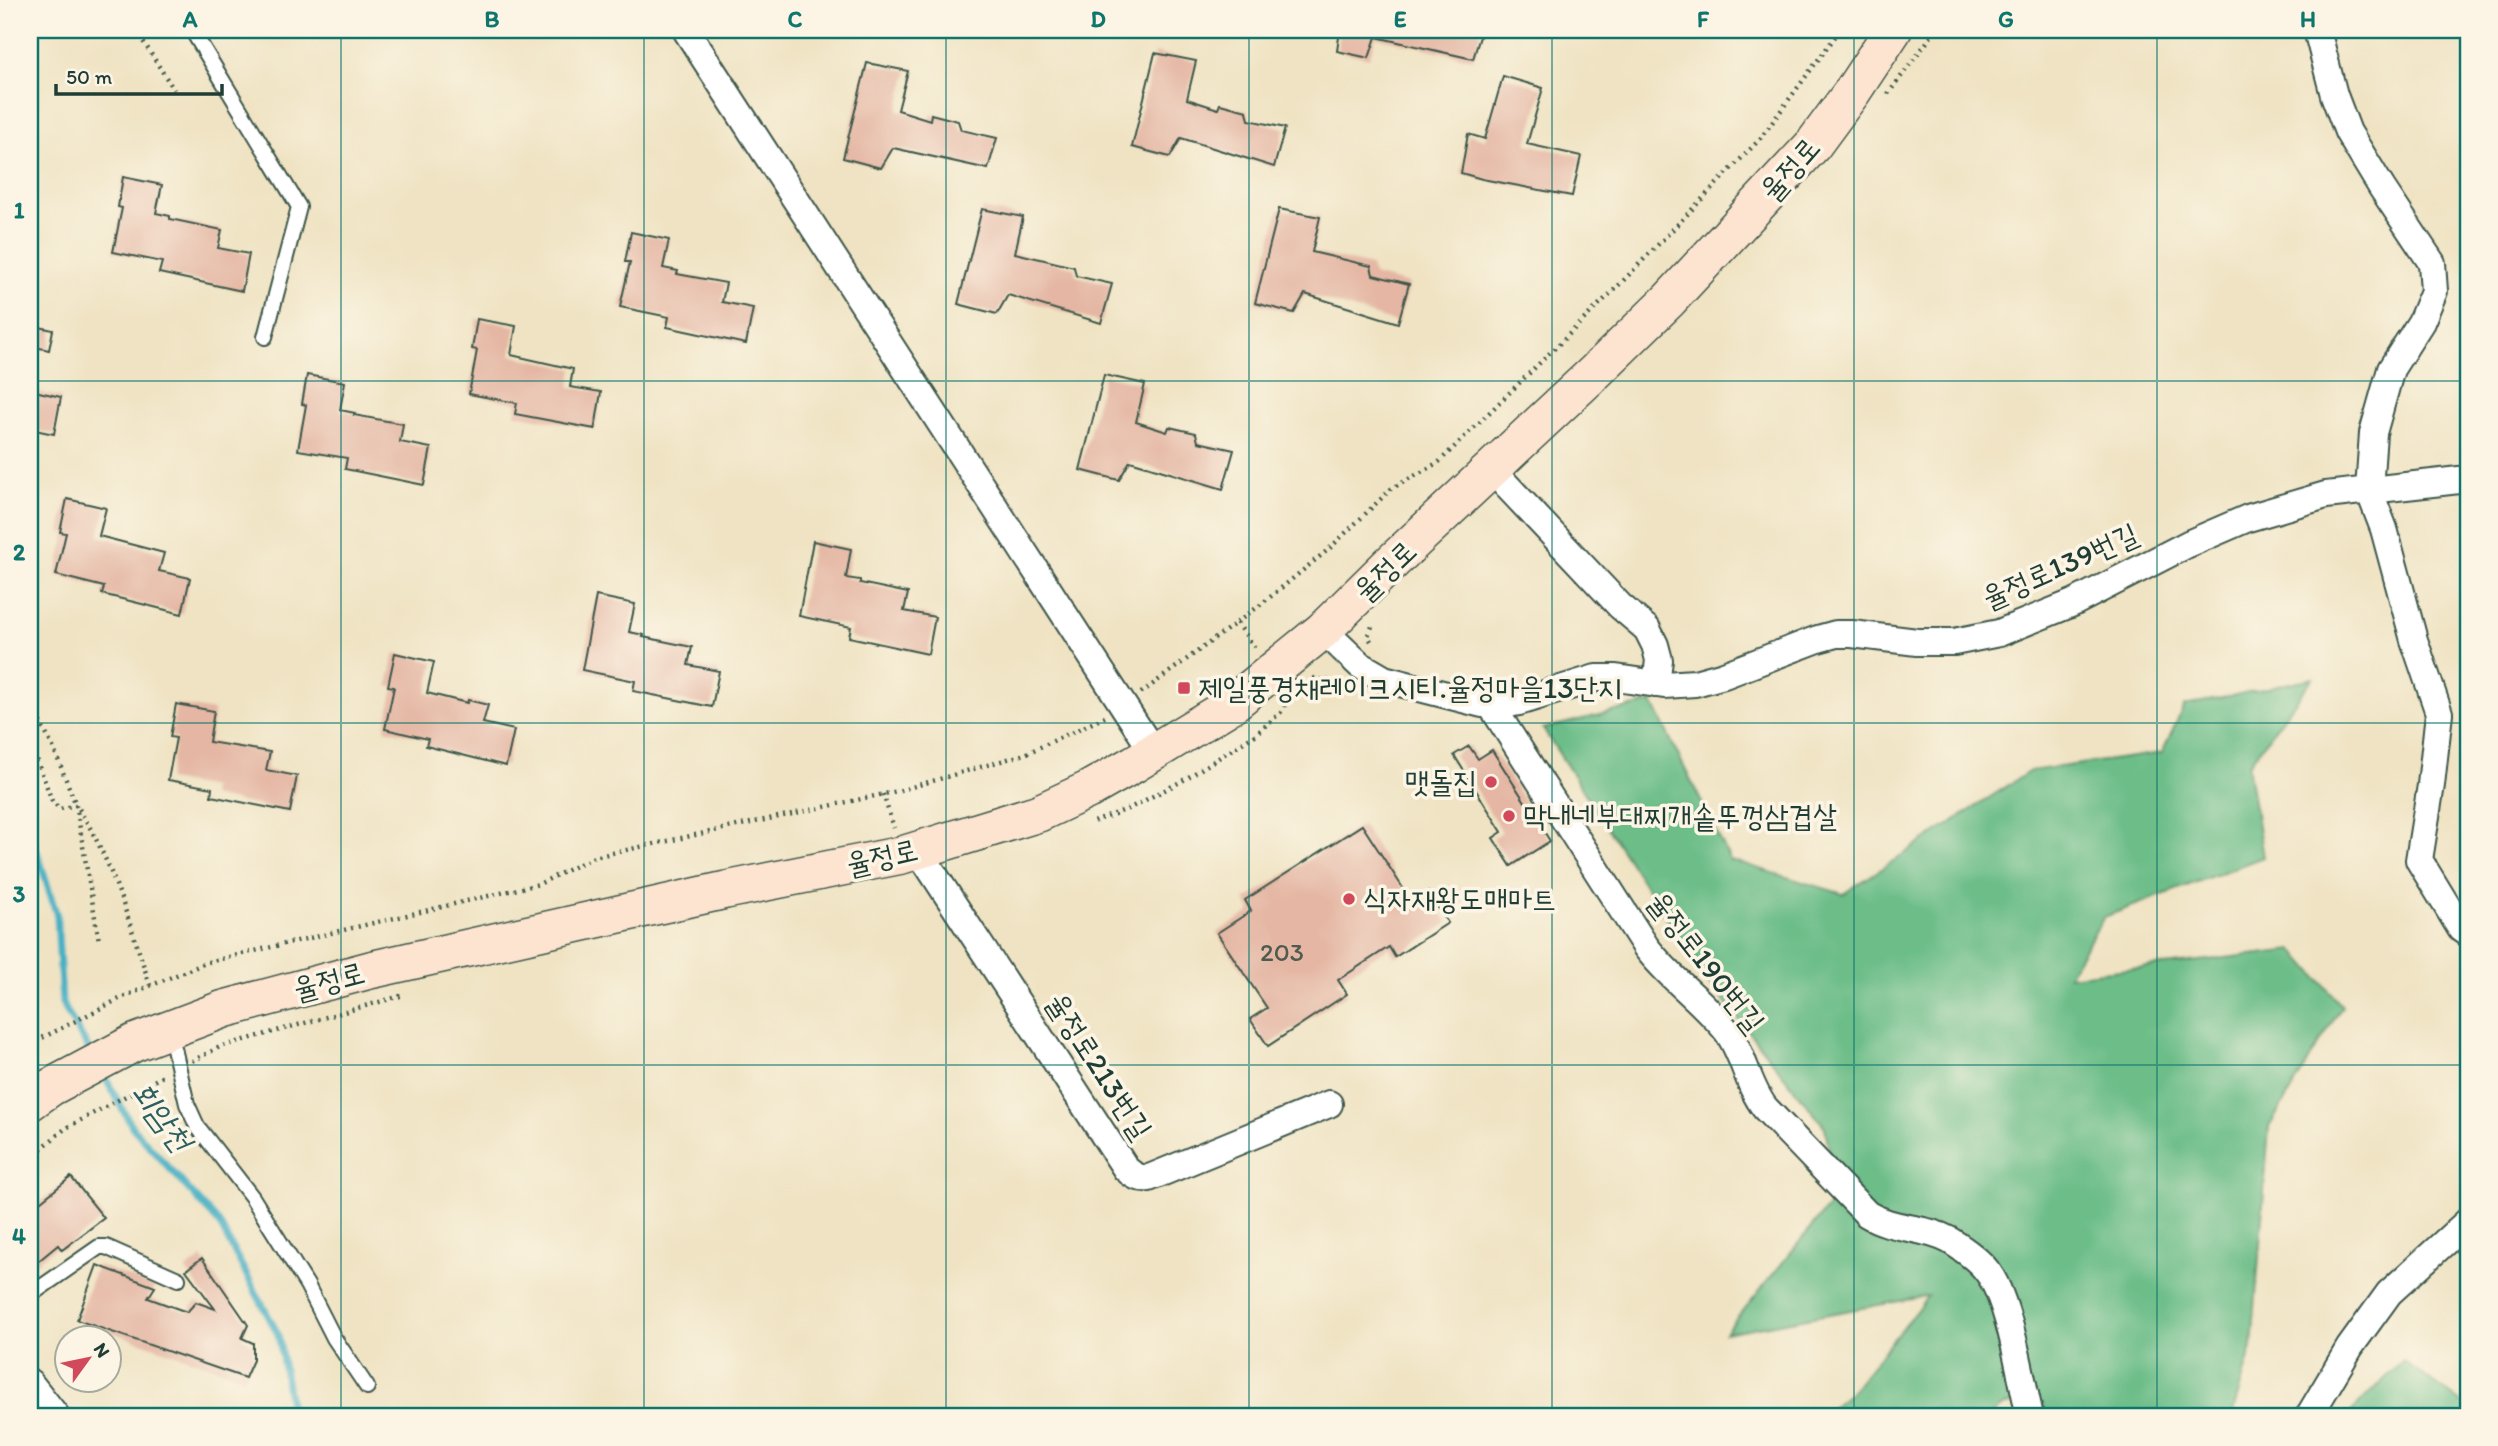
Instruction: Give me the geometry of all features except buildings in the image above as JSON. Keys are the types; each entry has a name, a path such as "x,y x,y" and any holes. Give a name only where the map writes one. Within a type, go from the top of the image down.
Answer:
{"main road":[{"name":"율정로","path":"40,1095 134,1043 224,1009 370,970 918,850 1040,813 1154,753 1231,705 1323,631 1659,309 1813,145 1893,30"}],"street":[{"path":"686,30 1154,753"},
{"path":"2316,30 2348,132 2432,263 2434,291 2421,322 2391,369 2373,433 2369,489 2384,529 2414,640 2438,713 2431,785 2419,860 2460,929 2468,934"},
{"path":"1492,470 1620,606 1647,629 1659,660 1656,684"},
{"name":"율정로139번길","path":"1323,631 1360,665 1384,679 1490,705 1519,702 1596,678 1656,684 1695,683 1724,676 1836,634 1917,642 1954,642 1999,633 2073,603 2188,544 2248,519 2326,495 2468,479"},
{"name":"율정로190번길","path":"1490,705 1646,947 1659,964 1727,1031 1755,1096 1765,1108 1867,1214 1880,1222 1930,1232 1950,1241 1987,1270 2005,1310 2030,1416"},
{"name":"율정로213번길","path":"918,850 1132,1175 1140,1179 1149,1178 1329,1104"},
{"path":"2309,1416 2350,1347 2389,1293 2468,1221"},
{"path":"30,1383 56,1416"}],"lane":[{"path":"192,30 299,207 265,337"},
{"path":"169,1030 187,1104 197,1126 252,1197 307,1285 334,1338 367,1387"},
{"path":"30,1295 99,1247 106,1247 178,1279"}],"path":[{"path":"136,30 174,90"},
{"path":"1314,677 1345,684"},
{"path":"30,703 53,747 76,806 98,840 116,883 150,985"},
{"path":"30,740 52,801 60,809 76,806"},
{"path":"76,806 99,941"},
{"path":"30,1158 66,1128 220,1047 406,994"},
{"path":"30,1044 112,1002"}],"green space":[{"path":"2313,678 2248,765 2263,857 2104,917 2068,976 2294,950 2342,1006 2269,1127 2252,1347 2232,1416 2025,1416 2023,1400 2004,1406 1990,1416 1820,1416 1851,1392 1928,1296 1725,1333 1837,1196 1825,1127 1706,979 1543,729 1652,702 1730,860 1843,894 2030,771 2162,753 2184,706"},
{"path":"2403,1361 2468,1407 2468,1416 2347,1416"}],"waterway":[{"name":"회암천","path":"30,829 57,916 62,1003 92,1055"},
{"name":"회암천","path":"102,1072 133,1128 219,1223 278,1334 292,1416"}],"place":[{"name":"제일풍경채레이크시티.율정마을13단지","path":"1184,688"},
{"name":"맷돌집","path":"1491,782"},
{"name":"막내네부대찌개솥뚜껑삼겹살","path":"1509,816"},
{"name":"식자재왕도매마트","path":"1349,899"}]}
